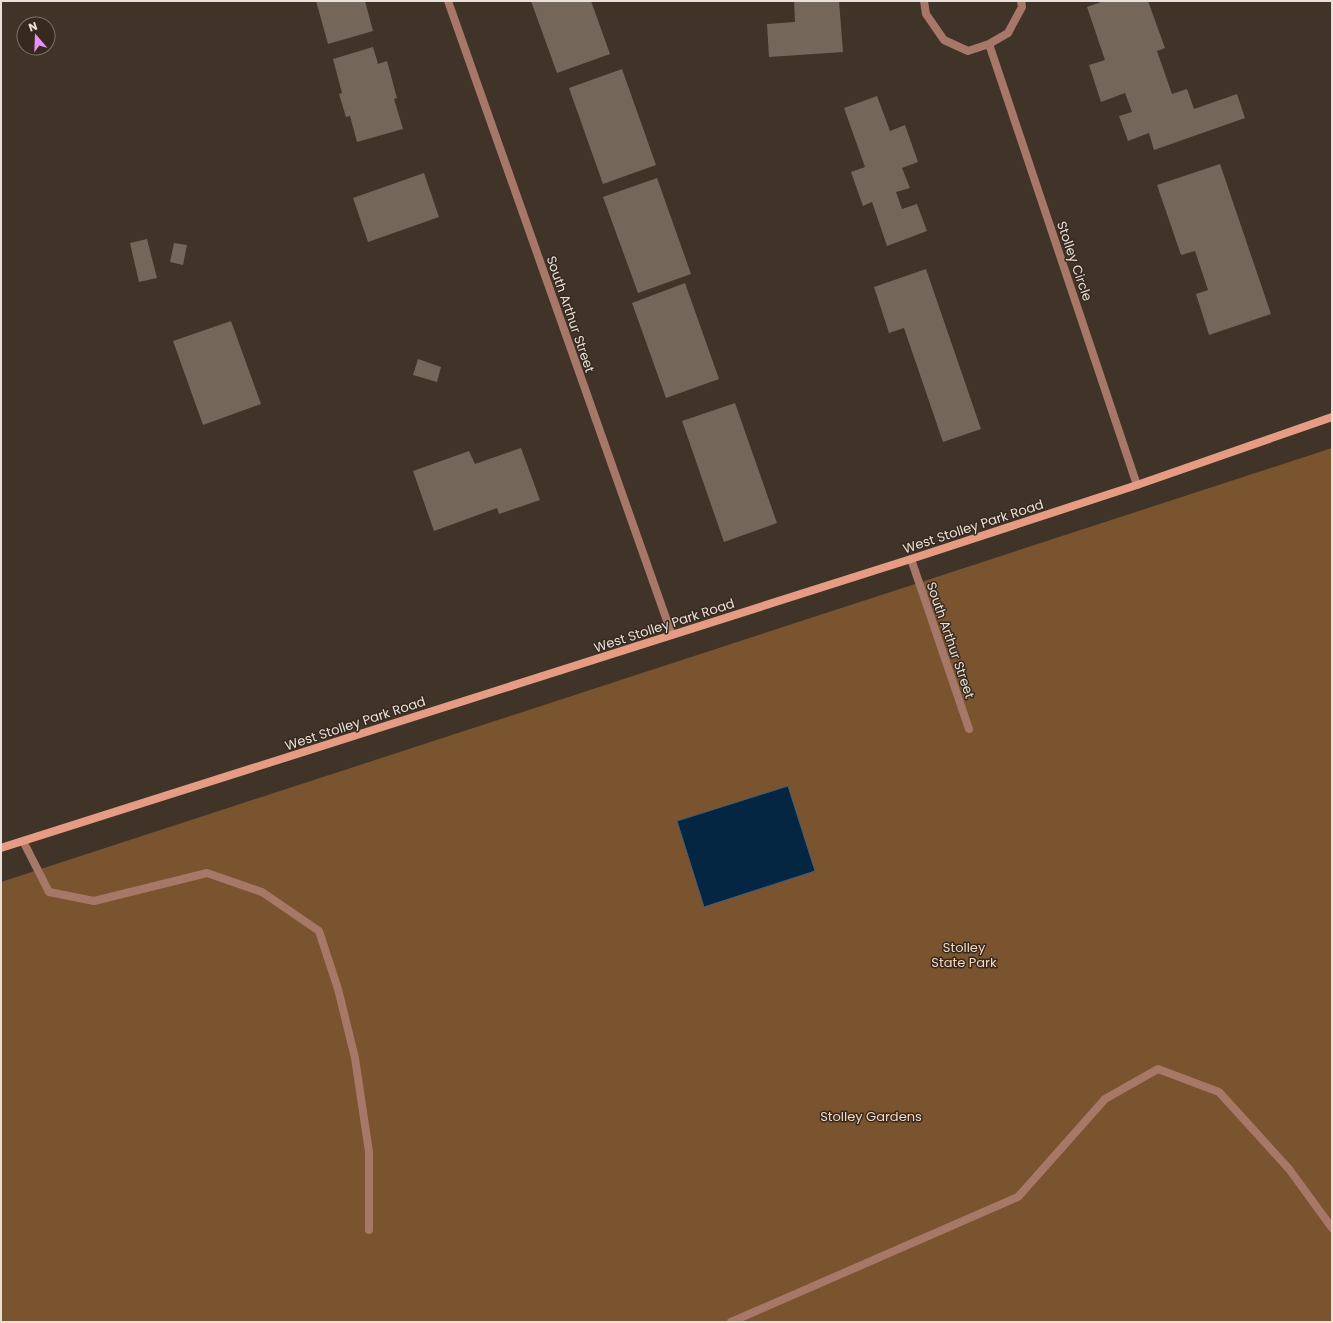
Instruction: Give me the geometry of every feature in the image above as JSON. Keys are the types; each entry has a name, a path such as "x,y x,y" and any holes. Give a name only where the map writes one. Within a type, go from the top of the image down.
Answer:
{"main road":[{"name":"West Stolley Park Road","path":"1,848 911,559 1332,417"}],"street":[{"name":"South Arthur Street","path":"448,1 672,635"},
{"path":"924,1 926,14 944,40 968,51 989,44 1008,33 1022,7 1021,1"},
{"name":"Stolley Circle","path":"989,44 1137,484"},
{"name":"South Arthur Street","path":"911,559 969,729"},
{"path":"23,841 50,892 94,901 207,873 262,892 319,931 338,989 355,1058 369,1152 369,1230"},
{"path":"731,1322 1018,1197 1105,1099 1158,1069 1219,1092 1289,1169 1332,1228"}],"green space":[{"name":"Stolley State Park","path":"1332,448 1332,1322 1,1322 1,882"}],"water":[{"path":"788,786 815,871 704,907 677,821"}],"building":[{"path":"316,1 365,1 373,31 328,44"},
{"path":"531,1 591,1 610,54 557,73"},
{"path":"794,1 839,1 843,52 769,57 767,24 795,22"},
{"path":"1104,1 1148,1 1165,48 1157,51 1172,94 1187,89 1194,109 1237,94 1245,118 1154,150 1149,133 1128,141 1119,116 1132,112 1125,93 1101,102 1089,65 1105,60 1087,7"},
{"path":"373,47 378,64 387,61 397,98 394,99 403,129 357,142 350,116 346,117 339,94 342,93 333,59"},
{"path":"622,69 656,165 603,184 569,88"},
{"path":"877,96 890,131 905,125 918,162 902,168 910,188 896,192 902,209 917,204 927,231 887,246 872,202 863,206 851,172 865,167 844,108"},
{"path":"1220,164 1271,314 1209,335 1196,294 1208,290 1195,251 1181,255 1157,185"},
{"path":"424,173 439,217 368,242 353,198"},
{"path":"657,178 691,274 638,293 603,197"},
{"path":"147,239 157,278 139,282 130,243"},
{"path":"174,243 187,245 183,265 170,262"},
{"path":"926,269 981,429 943,442 904,328 889,333 874,287"},
{"path":"685,283 719,379 666,398 632,303"},
{"path":"231,321 261,404 203,425 173,341"},
{"path":"418,359 441,367 437,382 413,375"},
{"path":"735,403 777,523 724,542 682,421"},
{"path":"521,448 540,500 499,514 497,508 434,531 413,471 469,451 475,464"}],"park label":[{"name":"Stolley Gardens","path":"871,1116"}]}
